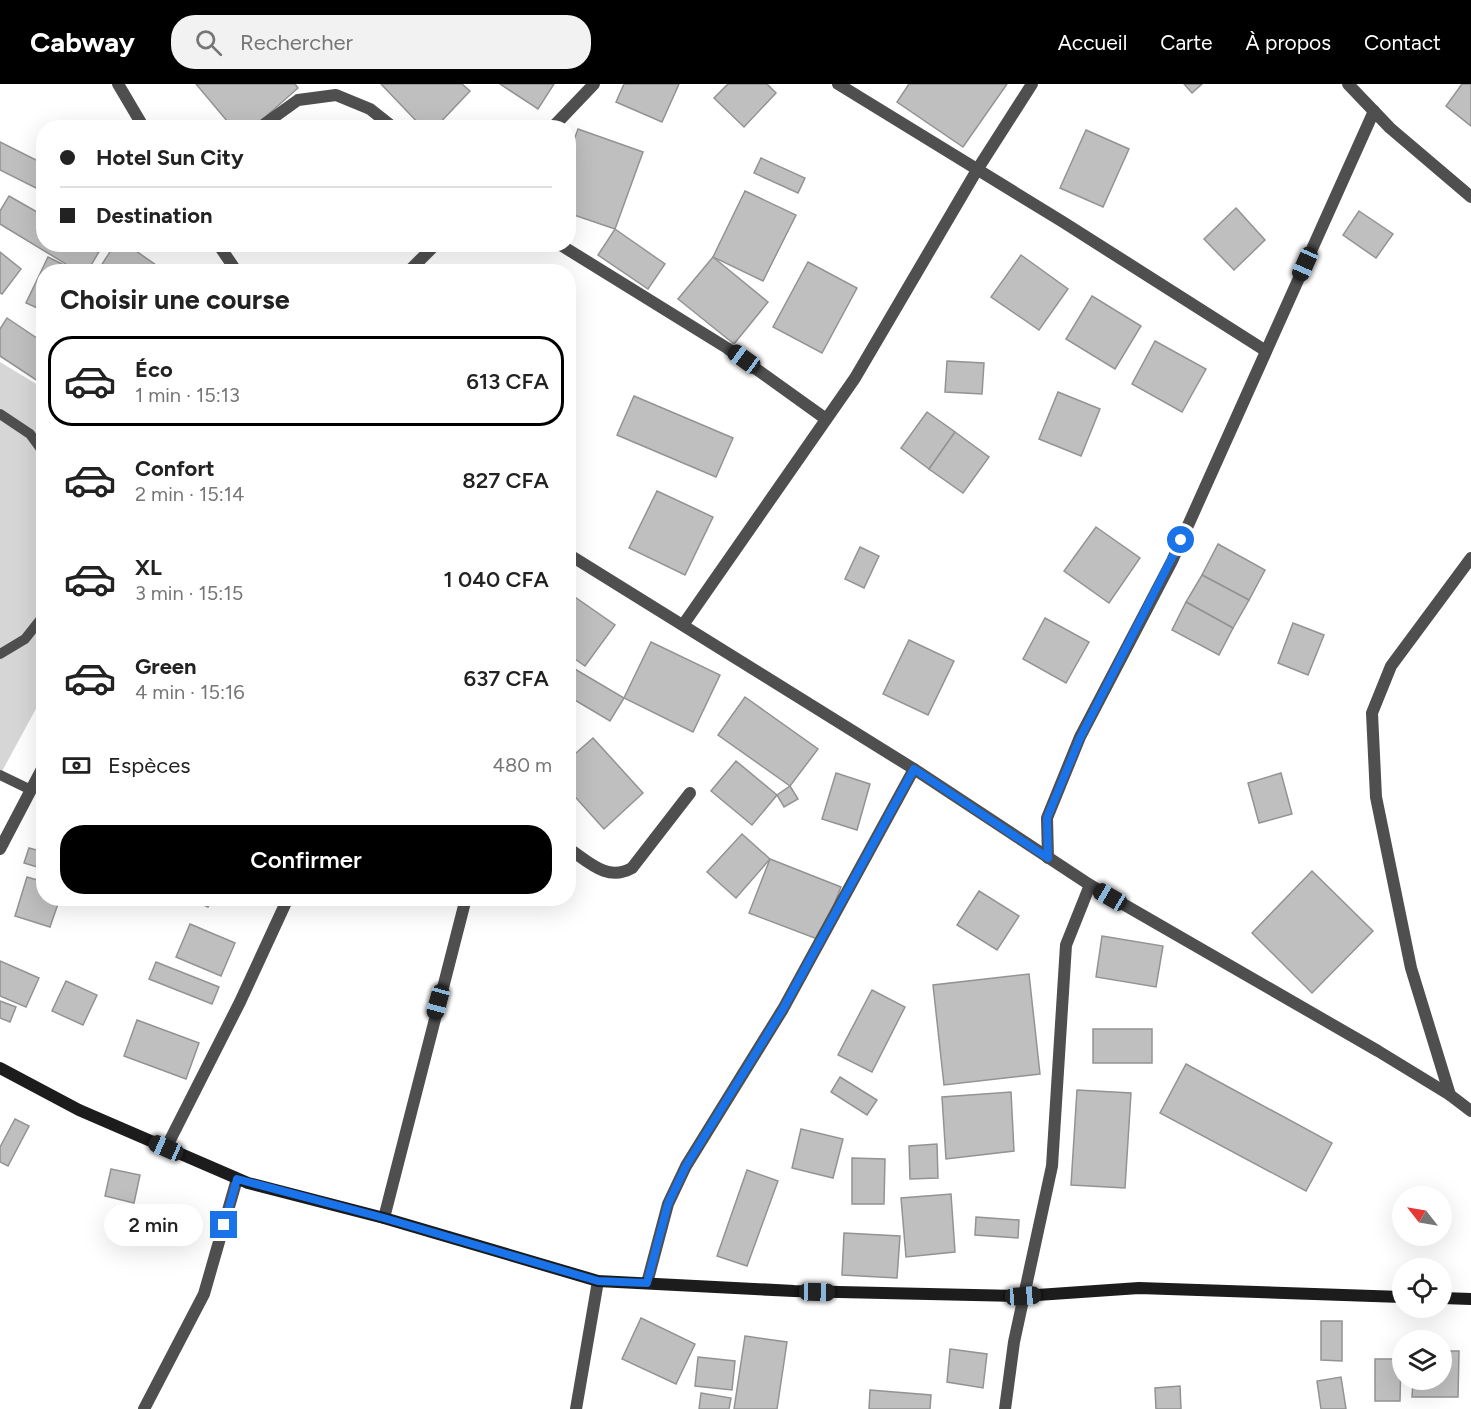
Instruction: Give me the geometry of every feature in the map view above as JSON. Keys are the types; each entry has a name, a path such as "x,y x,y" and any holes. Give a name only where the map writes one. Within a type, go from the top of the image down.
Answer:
{"main road":[{"path":"0,1068 79,1110 237,1179 384,1218 598,1281 794,1291 1023,1296 1139,1288 1392,1297"},
{"path":"1452,1298 1471,1299"}],"street":[{"path":"118,84 139,120"},
{"path":"327,84 336,95 370,109 384,120"},
{"path":"560,120 594,84"},
{"path":"838,84 1266,351"},
{"path":"683,625 855,378 977,170 1032,84"},
{"path":"1348,84 1374,111 1471,197"},
{"path":"269,120 298,100 336,95"},
{"path":"1048,858 1047,818 1080,738 1172,561 1374,111"},
{"path":"416,264 428,252"},
{"path":"572,252 727,348 826,419"},
{"path":"1450,1095 1411,968 1376,797 1372,712 1391,666 1471,558"},
{"path":"576,559 914,769 1090,885 1450,1095 1471,1111"},
{"path":"647,1283 668,1204 686,1166 783,1009 914,769"},
{"path":"0,849 36,778"},
{"path":"576,853 606,873 620,874 632,868 690,793"},
{"path":"1005,1409 1023,1296 1052,1166 1066,945 1090,885"},
{"path":"166,1148 240,1002 284,906"},
{"path":"384,1218 464,906"},
{"path":"144,1409 204,1294 237,1179"},
{"path":"576,1409 598,1281"}],"lane":[{"path":"0,414 30,434 36,442"},
{"path":"0,654 25,639 36,625"},
{"path":"0,775 29,789"}],"shaded area":[{"path":"0,362 36,384 36,709 0,775"}],"building":[{"path":"196,84 295,84 298,88 262,120 226,120"},
{"path":"381,84 462,84 470,91 443,120 415,120"},
{"path":"500,84 554,84 538,109"},
{"path":"624,84 679,84 662,122 616,102"},
{"path":"728,84 767,84 776,93 744,127 714,98"},
{"path":"909,84 1007,84 963,147 897,102"},
{"path":"1184,84 1202,84 1192,93"},
{"path":"1462,84 1471,84 1471,126 1446,106"},
{"path":"578,129 643,152 615,229 576,216 576,135"},
{"path":"1086,130 1129,149 1103,207 1060,188"},
{"path":"0,142 36,160 36,188 0,170"},
{"path":"761,158 805,178 798,193 754,173"},
{"path":"745,191 796,215 763,281 713,257"},
{"path":"9,196 36,211 36,246 0,224 0,211"},
{"path":"1236,208 1265,240 1234,270 1204,239"},
{"path":"1359,211 1393,234 1376,258 1343,235"},
{"path":"615,229 665,264 648,289 598,255"},
{"path":"0,252 21,269 2,294 0,293"},
{"path":"46,252 99,252 92,264 66,264"},
{"path":"110,252 137,252 155,264 102,264"},
{"path":"1021,255 1068,289 1039,330 991,297"},
{"path":"48,257 62,264 45,264"},
{"path":"713,257 768,302 734,344 678,299"},
{"path":"808,262 857,288 822,353 773,327"},
{"path":"36,282 36,307 26,303"},
{"path":"1092,296 1141,326 1115,369 1066,339"},
{"path":"7,318 36,338 36,380 0,356 0,329"},
{"path":"1155,341 1206,369 1182,412 1132,384"},
{"path":"947,361 984,363 982,394 945,392"},
{"path":"1058,392 1100,409 1081,456 1039,439"},
{"path":"634,396 733,438 716,477 617,435"},
{"path":"927,412 955,432 929,469 901,448"},
{"path":"955,432 989,457 963,493 929,469"},
{"path":"657,491 713,517 685,575 629,548"},
{"path":"1096,527 1140,558 1109,603 1064,571"},
{"path":"1218,544 1265,570 1249,600 1202,575"},
{"path":"860,547 879,556 864,588 845,579"},
{"path":"1202,575 1249,600 1233,628 1186,602"},
{"path":"576,598 615,625 585,666 576,660"},
{"path":"1186,602 1233,628 1219,655 1172,630"},
{"path":"1045,618 1089,642 1066,683 1023,659"},
{"path":"1293,623 1324,635 1308,675 1278,663"},
{"path":"909,640 954,661 928,715 883,694"},
{"path":"651,642 720,675 693,732 624,698"},
{"path":"576,670 624,698 610,721 576,701"},
{"path":"745,697 818,749 790,786 718,735"},
{"path":"593,738 643,793 604,829 576,798 576,753"},
{"path":"736,761 777,795 752,825 711,791"},
{"path":"836,773 870,784 857,830 822,819"},
{"path":"1281,773 1292,814 1259,823 1248,783"},
{"path":"790,786 798,799 784,807 777,795"},
{"path":"742,834 770,859 736,898 707,872"},
{"path":"29,848 36,850 36,867 24,863"},
{"path":"770,859 841,887 820,940 749,913"},
{"path":"1312,871 1373,931 1312,993 1252,933"},
{"path":"27,877 36,880 36,906 57,906 50,927 15,916"},
{"path":"979,891 1019,916 997,950 957,925"},
{"path":"190,924 235,943 221,976 176,957"},
{"path":"1102,936 1163,946 1156,987 1096,977"},
{"path":"0,961 39,978 26,1007 0,996"},
{"path":"156,962 219,987 212,1004 149,979"},
{"path":"1029,974 1040,1074 944,1085 933,985"},
{"path":"66,981 97,995 83,1025 52,1011"},
{"path":"872,990 905,1007 872,1072 838,1055"},
{"path":"0,1001 16,1007 10,1022 0,1018"},
{"path":"137,1020 199,1043 186,1079 124,1056"},
{"path":"1093,1029 1152,1029 1152,1063 1093,1063"},
{"path":"1186,1064 1332,1143 1306,1191 1160,1113"},
{"path":"840,1077 877,1100 867,1115 831,1092"},
{"path":"1077,1090 1131,1093 1125,1188 1071,1185"},
{"path":"1011,1092 1014,1151 946,1159 942,1097"},
{"path":"15,1119 29,1126 8,1166 0,1162 0,1147"},
{"path":"801,1129 843,1139 833,1178 792,1168"},
{"path":"937,1144 938,1178 910,1179 909,1146"},
{"path":"852,1158 885,1159 884,1204 852,1204"},
{"path":"111,1169 140,1175 134,1203 105,1196"},
{"path":"747,1170 778,1181 747,1266 717,1256"},
{"path":"951,1194 955,1252 906,1257 901,1198"},
{"path":"976,1217 1019,1220 1018,1238 975,1235"},
{"path":"844,1233 900,1236 897,1278 842,1275"},
{"path":"641,1318 695,1344 676,1384 622,1359"},
{"path":"1321,1321 1342,1321 1342,1361 1321,1360"},
{"path":"745,1336 787,1342 777,1409 734,1409"},
{"path":"950,1349 987,1354 983,1388 947,1382"},
{"path":"1452,1351 1459,1351 1458,1397 1412,1397 1412,1390 1452,1390"},
{"path":"698,1357 735,1361 732,1390 695,1386"},
{"path":"1375,1359 1392,1359 1392,1390 1400,1390 1400,1401 1375,1401"},
{"path":"1341,1377 1346,1409 1321,1409 1317,1381"},
{"path":"1180,1386 1181,1409 1156,1409 1155,1388"},
{"path":"870,1390 931,1395 930,1409 869,1409"},
{"path":"701,1393 731,1398 729,1409 699,1409"}],"route":[{"path":"224,1225 237,1179 248,1184 384,1218 598,1281 647,1283 668,1204 686,1166 783,1009 914,769 1048,858 1047,818 1080,738 1181,540"}]}
